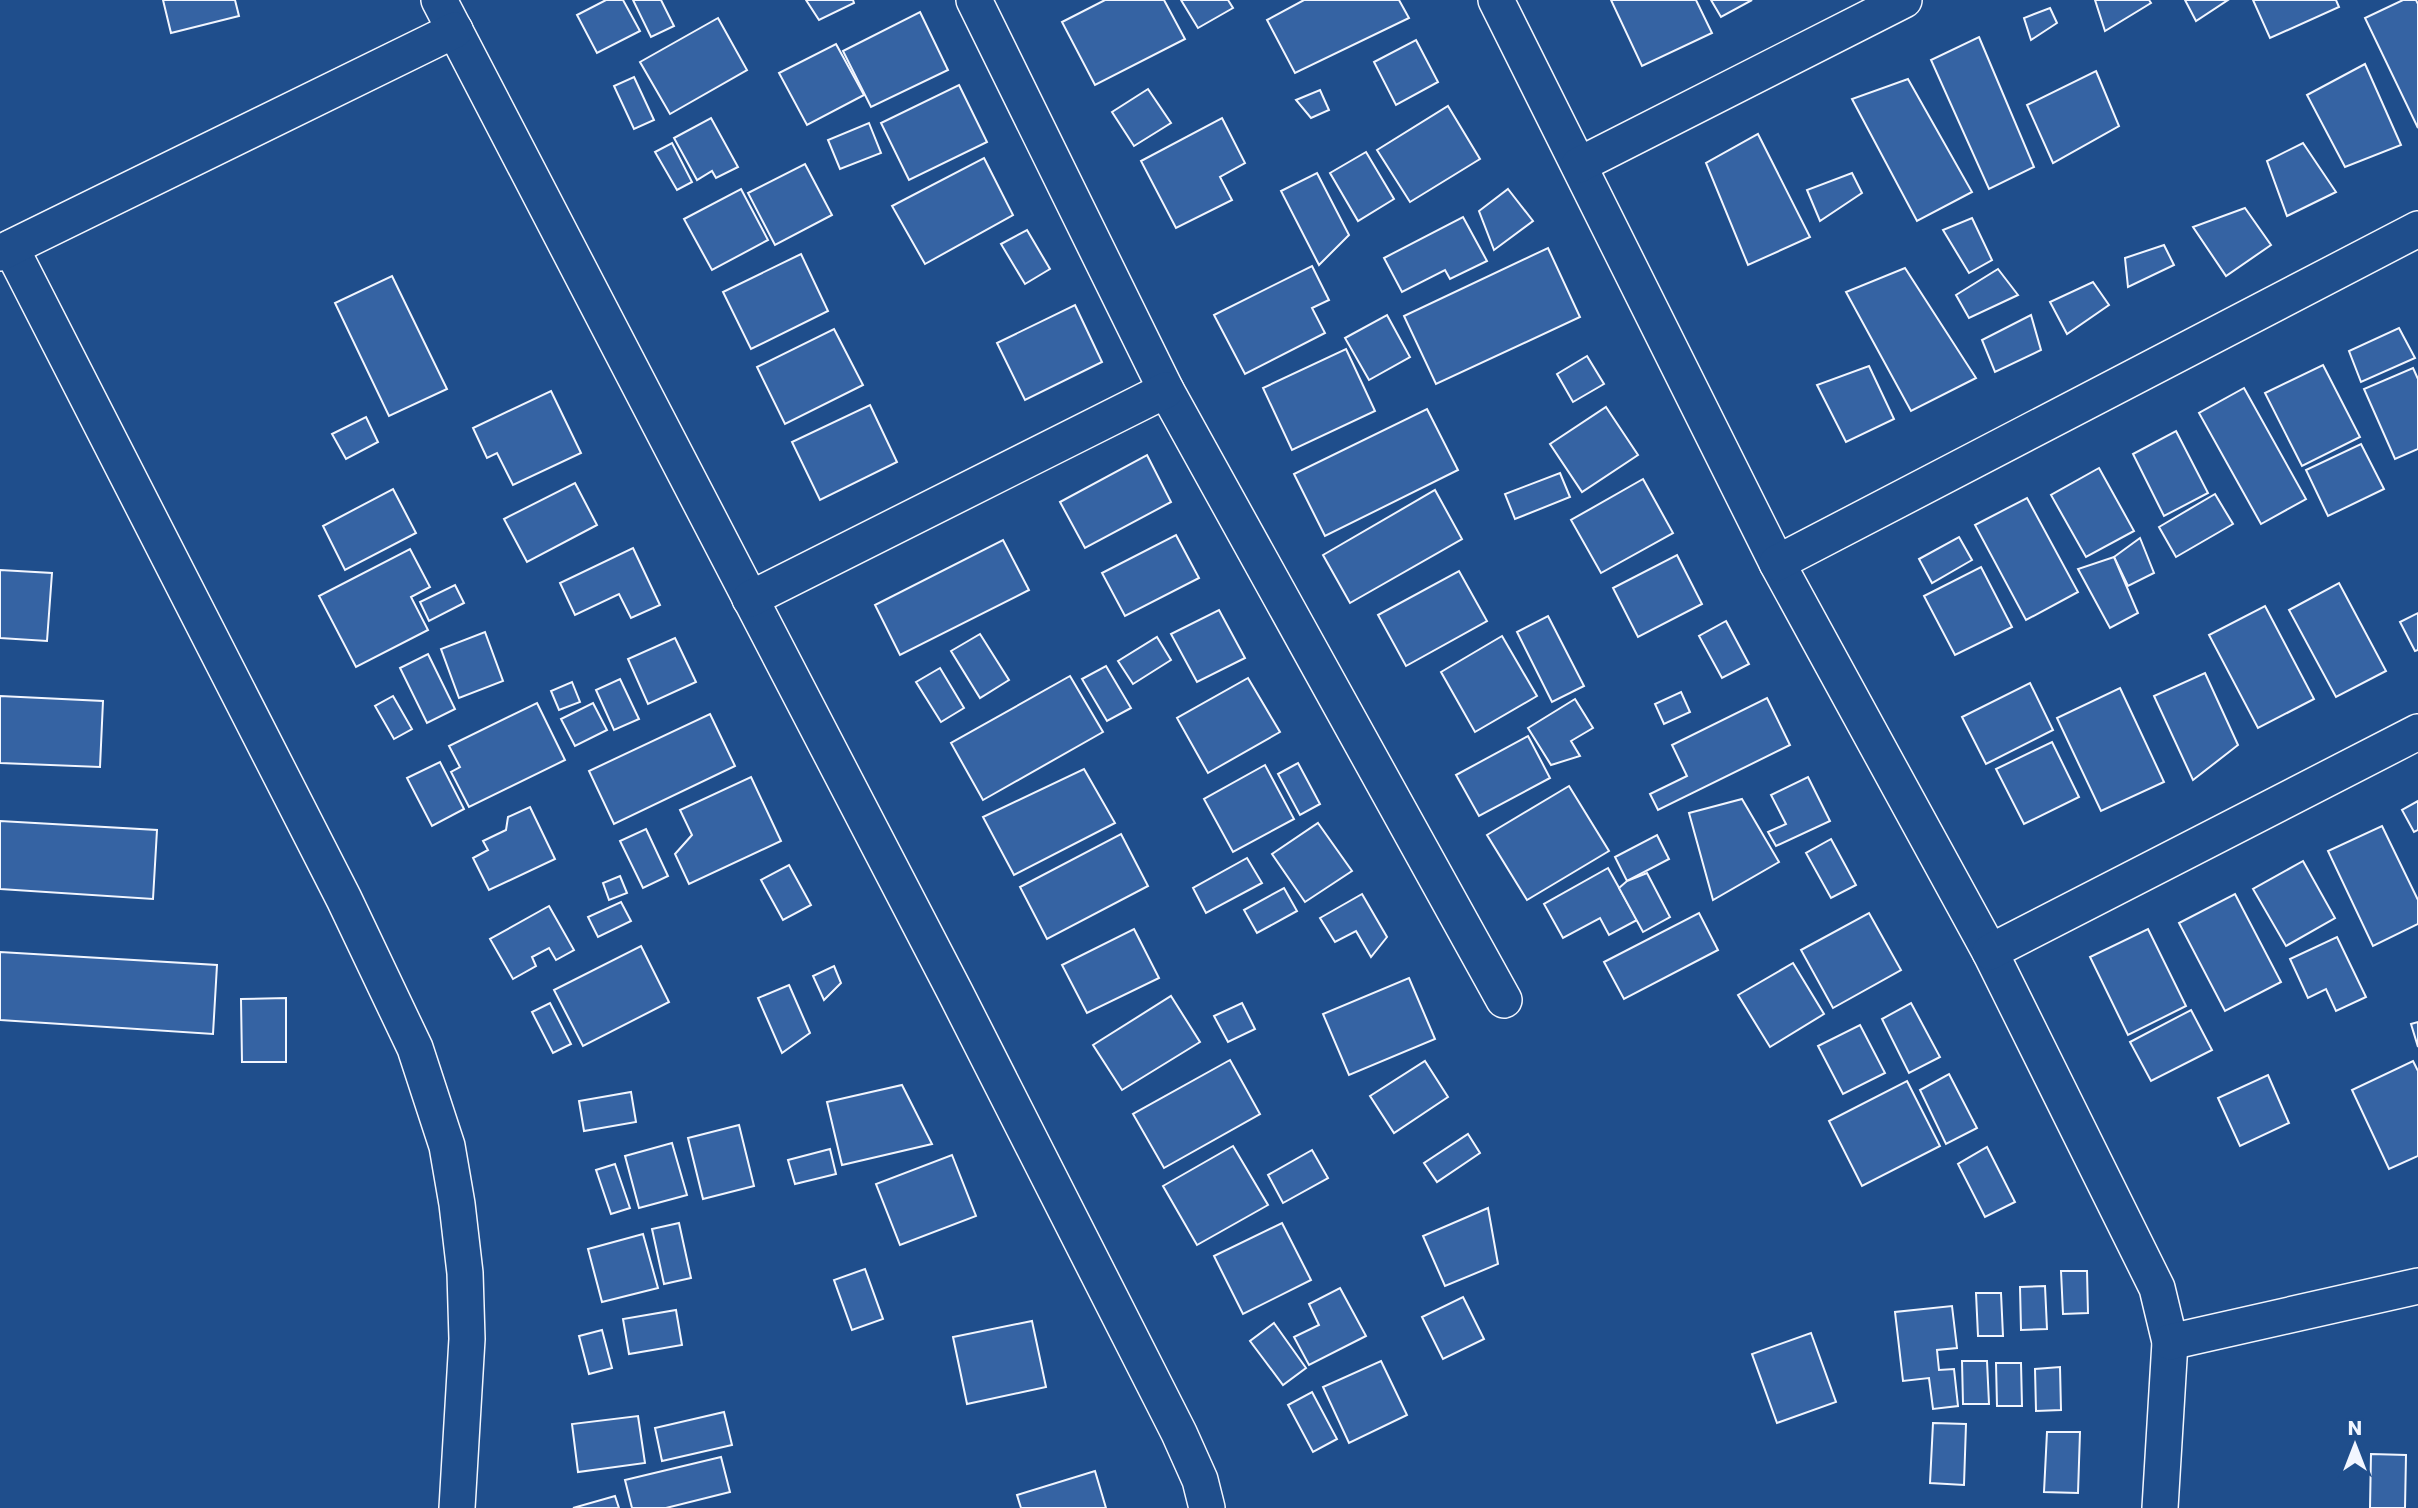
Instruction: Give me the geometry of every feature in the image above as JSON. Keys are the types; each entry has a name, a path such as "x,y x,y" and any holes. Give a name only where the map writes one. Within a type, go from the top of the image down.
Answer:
{"street":[{"path":"974,0 1166,390 1504,1000"},
{"path":"1496,0 1777,563 1990,952 2157,1287 2170,1342 2160,1508"},
{"path":"1579,165 1904,0"},
{"path":"457,1508 467,1339 466,1273 447,1146 415,1048 344,899 6,250 447,15 956,992 1200,1479 1207,1508"},
{"path":"1777,563 2418,229"},
{"path":"750,599 1166,390"},
{"path":"1990,952 2418,732"},
{"path":"2170,1342 2418,1286"}],"building":[{"path":"163,0 235,0 239,16 171,33"},
{"path":"606,0 623,0 640,31 597,53 577,15"},
{"path":"633,0 661,0 674,26 651,37"},
{"path":"806,0 853,0 854,3 819,20"},
{"path":"1105,0 1164,0 1185,39 1095,85 1062,22"},
{"path":"1181,0 1228,0 1233,8 1198,28"},
{"path":"1304,0 1399,0 1409,18 1295,73 1267,20"},
{"path":"1611,0 1696,0 1712,33 1642,66"},
{"path":"1711,0 1752,0 1721,17"},
{"path":"2095,0 2149,0 2151,3 2105,31"},
{"path":"2185,0 2228,0 2196,21"},
{"path":"2253,0 2336,0 2339,7 2270,38"},
{"path":"2403,0 2416,0 2418,4 2418,128 2365,18"},
{"path":"2050,8 2057,23 2031,40 2024,18"},
{"path":"920,12 948,70 871,107 843,51"},
{"path":"718,18 747,70 670,114 640,62"},
{"path":"1979,37 2034,167 1989,189 1931,60"},
{"path":"1416,40 1438,82 1396,105 1374,62"},
{"path":"836,44 864,95 807,125 779,73"},
{"path":"2365,64 2401,145 2345,167 2307,95"},
{"path":"2096,71 2119,126 2053,163 2027,105"},
{"path":"634,77 654,120 634,129 614,86"},
{"path":"1908,79 1972,192 1917,221 1852,99"},
{"path":"959,85 987,142 909,180 881,123"},
{"path":"1148,89 1171,123 1134,146 1112,112"},
{"path":"1320,90 1329,110 1311,118 1296,100"},
{"path":"1448,106 1480,159 1410,202 1377,150"},
{"path":"711,118 738,167 716,178 712,171 697,180 674,138"},
{"path":"1222,118 1245,163 1220,177 1232,200 1176,228 1141,161"},
{"path":"869,123 881,153 840,169 828,140"},
{"path":"1758,134 1810,237 1748,265 1706,163"},
{"path":"672,143 692,182 677,190 655,152"},
{"path":"2303,143 2336,192 2287,216 2267,161"},
{"path":"1366,152 1394,199 1358,221 1330,173"},
{"path":"984,158 1013,215 925,264 892,206"},
{"path":"805,164 832,215 775,245 748,193"},
{"path":"1317,173 1349,235 1319,265 1281,191"},
{"path":"1852,173 1862,193 1820,221 1807,190"},
{"path":"741,189 768,240 712,270 684,219"},
{"path":"1508,189 1533,221 1494,250 1479,211"},
{"path":"2245,208 2271,245 2226,276 2193,227"},
{"path":"1463,217 1487,261 1450,279 1445,270 1402,292 1384,258"},
{"path":"1972,218 1992,260 1969,273 1943,230"},
{"path":"1027,230 1050,269 1025,284 1001,244"},
{"path":"2164,245 2174,265 2128,287 2125,258"},
{"path":"1548,248 1580,317 1436,384 1404,316"},
{"path":"801,254 828,311 751,349 723,292"},
{"path":"1312,266 1329,300 1312,308 1325,333 1245,374 1214,315"},
{"path":"1905,268 1976,378 1911,411 1846,292"},
{"path":"1998,269 2018,295 1969,318 1956,295"},
{"path":"392,276 447,389 389,416 335,303"},
{"path":"2093,282 2109,305 2067,334 2050,302"},
{"path":"1075,305 1102,362 1025,400 997,343"},
{"path":"1387,315 1410,357 1369,380 1345,338"},
{"path":"2031,315 2041,350 1995,372 1982,340"},
{"path":"2399,328 2415,358 2361,382 2349,351"},
{"path":"834,329 863,385 785,424 757,367"},
{"path":"1346,349 1375,411 1292,450 1263,388"},
{"path":"1587,356 1604,384 1573,402 1557,374"},
{"path":"2323,365 2360,437 2302,466 2265,393"},
{"path":"1869,366 1894,419 1846,442 1817,385"},
{"path":"2413,368 2418,379 2418,449 2395,459 2364,389"},
{"path":"2244,388 2306,499 2261,524 2199,413"},
{"path":"551,391 581,453 513,485 497,453 487,458 473,428"},
{"path":"870,405 897,462 820,500 792,442"},
{"path":"1606,407 1638,455 1582,492 1550,444"},
{"path":"1427,409 1458,470 1325,536 1294,474"},
{"path":"366,417 378,442 346,459 332,434"},
{"path":"2176,431 2208,493 2164,516 2133,454"},
{"path":"2361,444 2384,489 2328,516 2306,470"},
{"path":"1147,455 1171,502 1085,548 1060,502"},
{"path":"2099,468 2134,531 2086,557 2051,495"},
{"path":"1560,473 1570,497 1515,519 1505,494"},
{"path":"1643,479 1673,533 1601,573 1571,520"},
{"path":"575,483 597,525 527,562 504,519"},
{"path":"393,489 416,533 345,570 323,526"},
{"path":"1435,490 1462,539 1350,603 1323,555"},
{"path":"2215,494 2233,524 2176,557 2159,527"},
{"path":"2027,498 2078,592 2026,620 1975,525"},
{"path":"1176,535 1199,578 1125,616 1102,573"},
{"path":"1959,537 1972,560 1932,583 1919,559"},
{"path":"2140,538 2154,573 2128,586 2114,557"},
{"path":"1003,540 1029,590 900,655 875,605"},
{"path":"633,548 660,605 631,618 619,594 575,615 560,583"},
{"path":"410,549 430,587 411,597 428,630 356,667 319,596"},
{"path":"1677,555 1702,604 1638,637 1613,588"},
{"path":"2114,557 2138,613 2110,628 2078,569"},
{"path":"1981,567 2012,627 1955,655 1924,596"},
{"path":"0,570 52,573 47,641 0,638"},
{"path":"1459,571 1487,621 1406,666 1378,615"},
{"path":"2339,583 2386,671 2336,697 2289,610"},
{"path":"455,585 464,603 429,621 420,602"},
{"path":"2265,606 2314,699 2258,728 2209,635"},
{"path":"1219,610 1245,658 1197,682 1171,634"},
{"path":"2418,613 2418,650 2415,651 2400,622"},
{"path":"1548,616 1584,686 1552,702 1517,632"},
{"path":"1726,621 1749,664 1722,678 1699,636"},
{"path":"485,632 503,681 459,698 441,649"},
{"path":"980,634 1009,680 980,698 951,651"},
{"path":"1502,636 1537,696 1475,732 1441,672"},
{"path":"1157,637 1171,660 1133,684 1118,661"},
{"path":"675,638 696,682 648,704 628,659"},
{"path":"428,654 455,709 427,723 400,668"},
{"path":"1106,666 1131,708 1107,721 1082,679"},
{"path":"940,668 964,708 941,722 916,682"},
{"path":"2205,673 2238,745 2193,780 2154,696"},
{"path":"1070,676 1103,732 983,800 951,743"},
{"path":"1248,678 1280,732 1208,773 1177,718"},
{"path":"620,679 639,719 614,730 596,690"},
{"path":"572,682 580,702 559,710 551,691"},
{"path":"2030,683 2053,730 1986,764 1962,717"},
{"path":"2120,688 2164,782 2101,811 2057,718"},
{"path":"1681,692 1690,712 1664,724 1655,704"},
{"path":"0,696 103,701 100,767 0,763"},
{"path":"393,696 412,729 394,739 375,706"},
{"path":"1767,698 1790,745 1658,810 1650,794 1687,776 1672,745"},
{"path":"1575,699 1593,728 1571,741 1580,756 1551,765 1528,728"},
{"path":"537,703 565,760 469,807 451,772 460,767 449,746"},
{"path":"593,703 607,730 575,746 561,719"},
{"path":"710,714 735,766 614,824 589,771"},
{"path":"1528,736 1550,778 1479,816 1456,775"},
{"path":"2052,742 2079,797 2024,824 1996,769"},
{"path":"440,762 464,809 432,826 407,778"},
{"path":"1298,763 1320,804 1300,815 1278,774"},
{"path":"1265,765 1294,819 1233,852 1204,799"},
{"path":"1084,769 1115,823 1014,875 983,817"},
{"path":"751,777 781,841 689,884 675,854 692,835 680,810"},
{"path":"1808,777 1830,821 1776,846 1768,832 1786,824 1771,795"},
{"path":"1569,786 1609,851 1527,900 1487,835"},
{"path":"1742,799 1779,862 1713,900 1689,813"},
{"path":"2418,801 2418,830 2414,832 2402,810"},
{"path":"530,807 555,859 489,890 473,858 488,850 483,841 506,830 508,817"},
{"path":"0,821 157,830 153,899 0,889"},
{"path":"1318,823 1352,871 1305,902 1272,854"},
{"path":"2382,826 2418,900 2418,924 2373,946 2328,851"},
{"path":"646,829 668,876 643,888 620,841"},
{"path":"1121,834 1148,886 1047,939 1020,887"},
{"path":"1657,835 1669,859 1627,881 1615,857"},
{"path":"1831,839 1856,885 1831,898 1806,853"},
{"path":"1247,858 1262,883 1206,913 1193,888"},
{"path":"2303,861 2335,918 2286,946 2253,889"},
{"path":"789,865 811,905 783,920 761,880"},
{"path":"1608,868 1637,920 1609,935 1600,918 1563,938 1544,904"},
{"path":"1647,873 1670,917 1643,932 1619,888 1627,881"},
{"path":"620,876 627,893 609,900 603,883"},
{"path":"1284,888 1297,911 1257,933 1244,910"},
{"path":"1362,894 1387,937 1371,957 1356,931 1335,942 1320,918"},
{"path":"2235,894 2281,982 2225,1011 2179,923"},
{"path":"621,902 631,921 598,937 588,917"},
{"path":"549,906 574,950 556,960 549,948 532,957 536,966 513,979 490,939"},
{"path":"1699,913 1718,950 1624,999 1604,962"},
{"path":"1869,913 1901,970 1833,1008 1801,950"},
{"path":"1134,929 1159,978 1087,1013 1062,965"},
{"path":"2148,929 2186,1006 2128,1035 2090,957"},
{"path":"2337,937 2366,997 2336,1011 2326,989 2308,998 2290,959"},
{"path":"641,946 669,1002 583,1046 554,990"},
{"path":"0,952 217,965 213,1034 0,1020"},
{"path":"1793,963 1824,1014 1770,1047 1738,995"},
{"path":"834,966 841,983 824,1000 813,976"},
{"path":"1409,978 1435,1039 1349,1075 1323,1014"},
{"path":"789,985 810,1033 782,1053 758,998"},
{"path":"1171,996 1200,1042 1122,1090 1093,1045"},
{"path":"286,998 286,1062 242,1062 241,999"},
{"path":"550,1003 571,1044 553,1053 532,1012"},
{"path":"1242,1003 1255,1029 1228,1042 1214,1016"},
{"path":"1911,1003 1940,1057 1909,1073 1882,1019"},
{"path":"2191,1010 2212,1050 2151,1081 2130,1042"},
{"path":"2418,1022 2418,1047 2411,1024"},
{"path":"1860,1025 1885,1073 1843,1094 1818,1046"},
{"path":"1230,1060 1260,1114 1164,1168 1133,1114"},
{"path":"1425,1061 1448,1097 1394,1133 1370,1096"},
{"path":"2413,1061 2418,1071 2418,1156 2389,1169 2352,1090"},
{"path":"1949,1074 1977,1128 1946,1144 1920,1090"},
{"path":"2268,1075 2289,1123 2240,1146 2218,1098"},
{"path":"1907,1081 1940,1146 1862,1186 1829,1121"},
{"path":"902,1085 932,1144 842,1165 827,1102"},
{"path":"631,1092 636,1122 584,1131 579,1101"},
{"path":"739,1125 754,1186 703,1199 688,1138"},
{"path":"1468,1134 1480,1153 1437,1182 1424,1163"},
{"path":"672,1143 687,1195 639,1208 625,1156"},
{"path":"1233,1146 1268,1205 1197,1245 1163,1186"},
{"path":"1987,1147 2015,1202 1985,1217 1958,1164"},
{"path":"830,1149 836,1174 795,1184 788,1160"},
{"path":"1312,1150 1328,1178 1283,1203 1268,1175"},
{"path":"952,1155 976,1216 900,1245 876,1184"},
{"path":"615,1164 630,1208 611,1214 596,1170"},
{"path":"1488,1208 1498,1264 1445,1286 1423,1236"},
{"path":"679,1223 691,1278 664,1284 652,1229"},
{"path":"1282,1223 1311,1280 1243,1314 1214,1256"},
{"path":"643,1234 658,1288 602,1302 588,1249"},
{"path":"865,1269 883,1319 852,1330 834,1280"},
{"path":"2061,1271 2087,1271 2088,1313 2063,1314"},
{"path":"2045,1286 2047,1329 2021,1330 2020,1287"},
{"path":"1340,1288 1366,1336 1309,1365 1294,1337 1319,1325 1309,1304"},
{"path":"1976,1293 2001,1293 2003,1336 1978,1336"},
{"path":"1463,1297 1484,1339 1443,1359 1422,1317"},
{"path":"1952,1306 1957,1348 1937,1350 1939,1370 1954,1369 1958,1406 1933,1409 1929,1378 1903,1381 1895,1312"},
{"path":"676,1310 682,1345 629,1354 623,1319"},
{"path":"1032,1321 1046,1387 967,1404 953,1337"},
{"path":"1274,1323 1306,1368 1283,1385 1250,1341"},
{"path":"602,1330 612,1368 589,1374 579,1336"},
{"path":"1811,1333 1836,1402 1777,1423 1752,1354"},
{"path":"1381,1361 1407,1415 1349,1443 1323,1387"},
{"path":"1962,1361 1987,1361 1989,1404 1963,1404"},
{"path":"1996,1363 2021,1363 2022,1406 1997,1406"},
{"path":"2060,1367 2061,1410 2036,1411 2035,1369"},
{"path":"1312,1392 1337,1439 1313,1452 1288,1405"},
{"path":"724,1412 732,1445 662,1461 655,1428"},
{"path":"638,1416 645,1463 578,1472 572,1424"},
{"path":"1933,1423 1966,1424 1964,1485 1930,1483"},
{"path":"2047,1432 2080,1432 2078,1493 2044,1492"},
{"path":"2371,1454 2406,1455 2405,1508 2370,1508"},
{"path":"721,1457 730,1492 666,1508 632,1508 625,1480"},
{"path":"1095,1471 1106,1508 1021,1508 1017,1495"},
{"path":"615,1496 619,1508 573,1508"}]}
